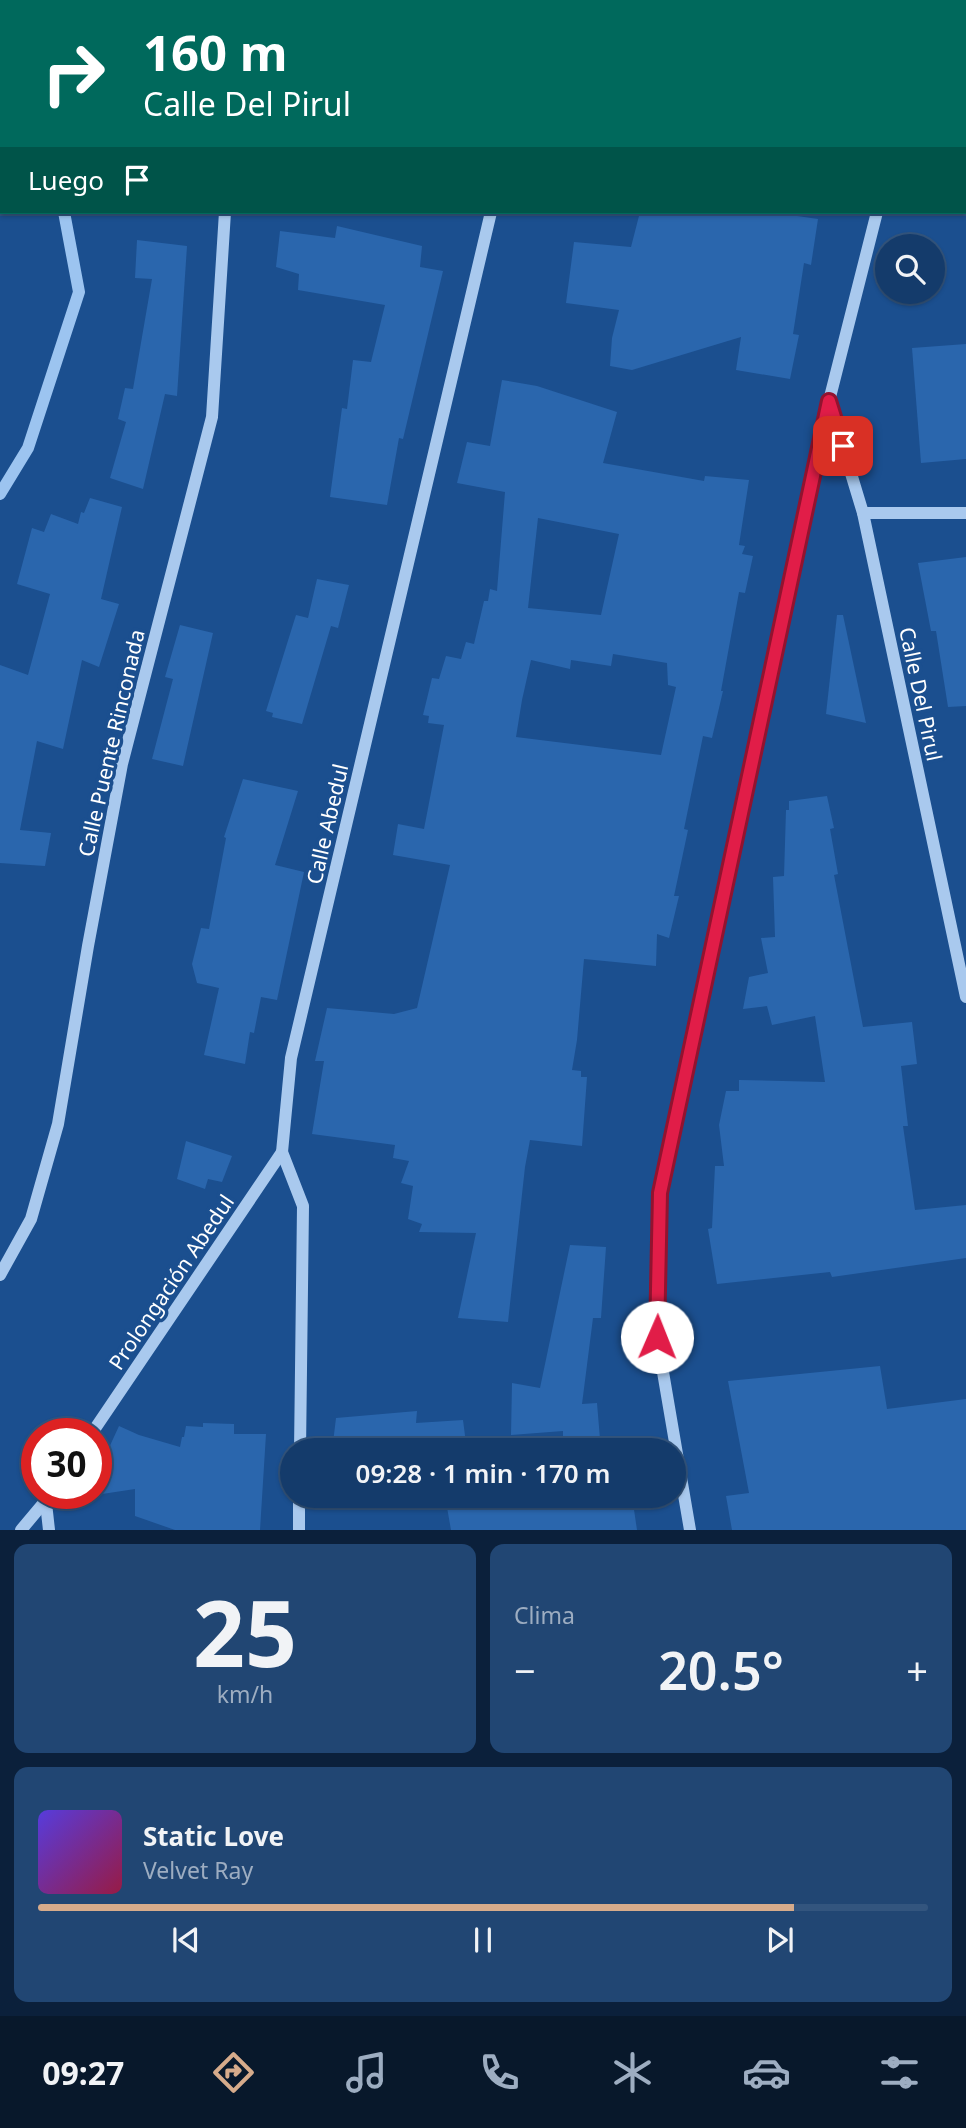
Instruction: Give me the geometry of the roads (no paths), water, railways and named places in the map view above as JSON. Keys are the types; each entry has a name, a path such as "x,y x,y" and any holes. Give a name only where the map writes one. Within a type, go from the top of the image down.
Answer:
{"street":[{"name":"Calle Puente Rinconada","path":"0,1275 31,1219 58,1124 122,764 212,417 225,214"},
{"name":"Calle Abedul","path":"300,1438 303,1206 282,1152 292,1058 491,214"},
{"path":"690,1530 657,1337 660,1193 829,401 876,214"},
{"name":"Calle Del Pirul","path":"829,401 863,513 966,998"},
{"path":"863,513 966,513"},
{"name":"Prolongación Abedul","path":"102,1418 282,1152"},
{"path":"299,1508 299,1530"},
{"path":"21,1530 39,1509"},
{"path":"49,1509 49,1530"}],"waterway":[{"path":"0,494 28,448 79,292 64,214"}]}
